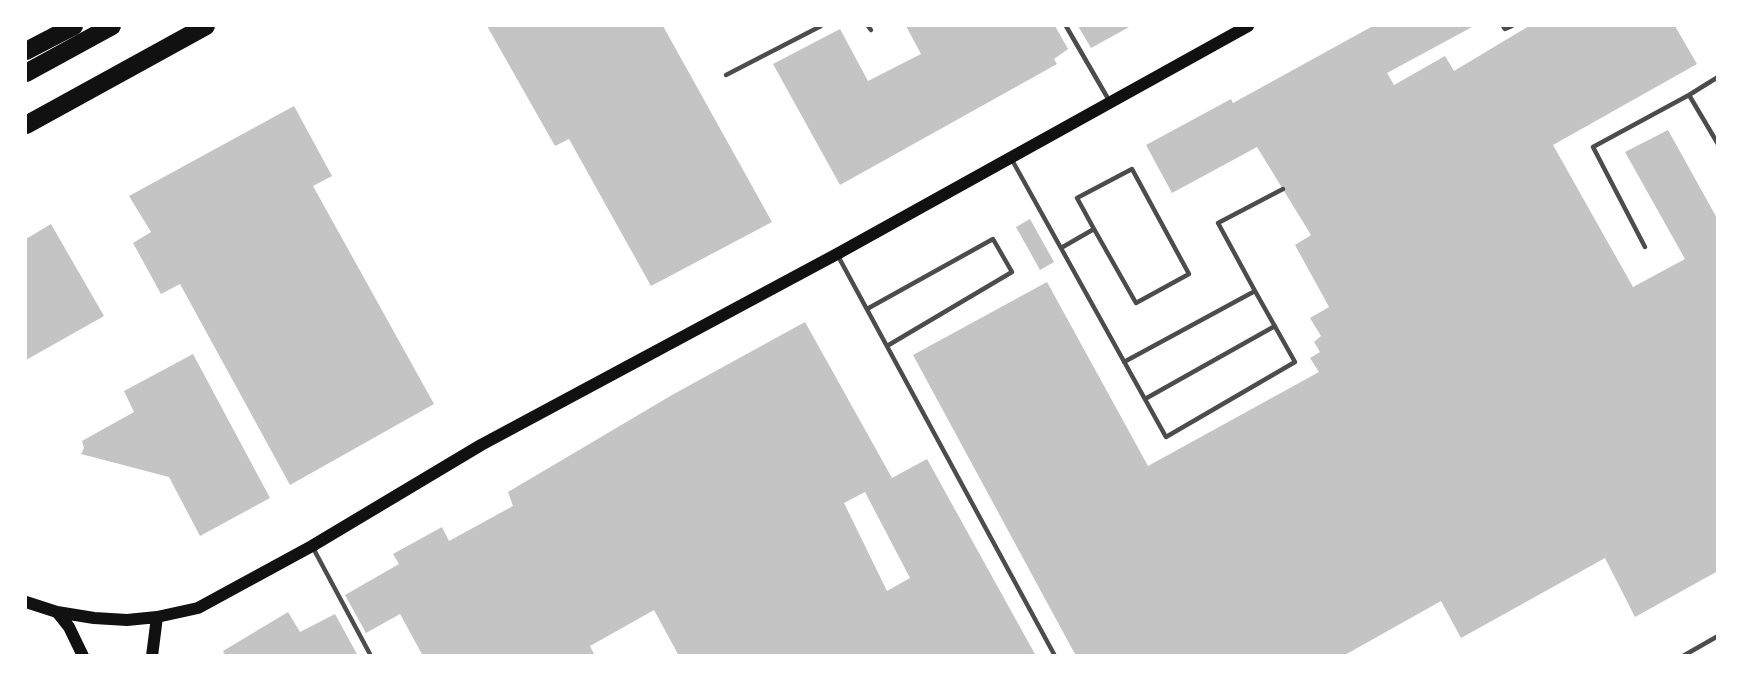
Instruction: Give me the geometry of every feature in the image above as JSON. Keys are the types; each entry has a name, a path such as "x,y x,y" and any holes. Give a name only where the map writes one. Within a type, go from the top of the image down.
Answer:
{"highway":[{"path":"26,51 74,26"},
{"path":"26,73 112,26"},
{"path":"26,125 207,26"}],"main road":[{"path":"26,602 57,612 116,619 157,617 198,608 222,597 481,445 837,254 1248,26"},
{"path":"57,612 69,627 83,656"},
{"path":"152,656 157,617"}],"lane":[{"path":"726,75 821,26"},
{"path":"1066,26 1110,102"},
{"path":"1503,26 1505,29 1512,26"},
{"path":"1645,247 1593,147 1718,77"},
{"path":"1689,95 1718,144"},
{"path":"1010,157 1166,437 1295,362 1218,223 1283,189"},
{"path":"1132,169 1189,274 1136,303 1094,229 1077,198 1132,169"},
{"path":"1061,249 1094,229"},
{"path":"867,309 993,239 1012,272 887,346"},
{"path":"837,254 1055,656"},
{"path":"1124,362 1255,291"},
{"path":"1145,399 1275,326"},
{"path":"312,546 371,656"},
{"path":"1683,656 1718,636"}],"building":[{"path":"487,26 663,26 772,222 651,286 569,139 555,146"},
{"path":"906,26 1055,26 1068,49 1054,59 1057,64 840,185 773,64 840,29 868,81 921,54"},
{"path":"1078,26 1131,26 1091,48"},
{"path":"1373,26 1474,26 1387,73 1394,85 1445,56 1454,71 1529,26 1675,26 1697,64 1553,145 1633,287 1685,259 1625,152 1668,130 1718,220 1718,571 1635,617 1605,558 1461,638 1441,601 1343,656 1076,656 913,355 1047,282 1148,466 1319,372 1310,358 1320,352 1314,342 1321,336 1310,318 1329,307 1295,245 1311,235 1257,147 1172,193 1146,145 1231,99 1233,103"},
{"path":"294,106 332,176 313,186 434,404 290,485 180,284 161,294 133,243 151,232 129,196"},
{"path":"1030,219 1054,262 1040,270 1016,227"},
{"path":"51,224 104,316 26,360 26,239"},
{"path":"805,322 892,478 927,459 1036,656 679,656 654,610 590,646 595,656 423,656 400,614 366,633 345,595 399,564 393,554 442,527 449,541 513,506 508,492 672,395","holes":["865,492 910,578 887,591 844,503"]},
{"path":"193,354 270,498 200,536 169,477 81,454 84,448 82,441 134,412 124,391"},
{"path":"288,612 300,632 335,614 358,656 225,656 223,651"}]}
